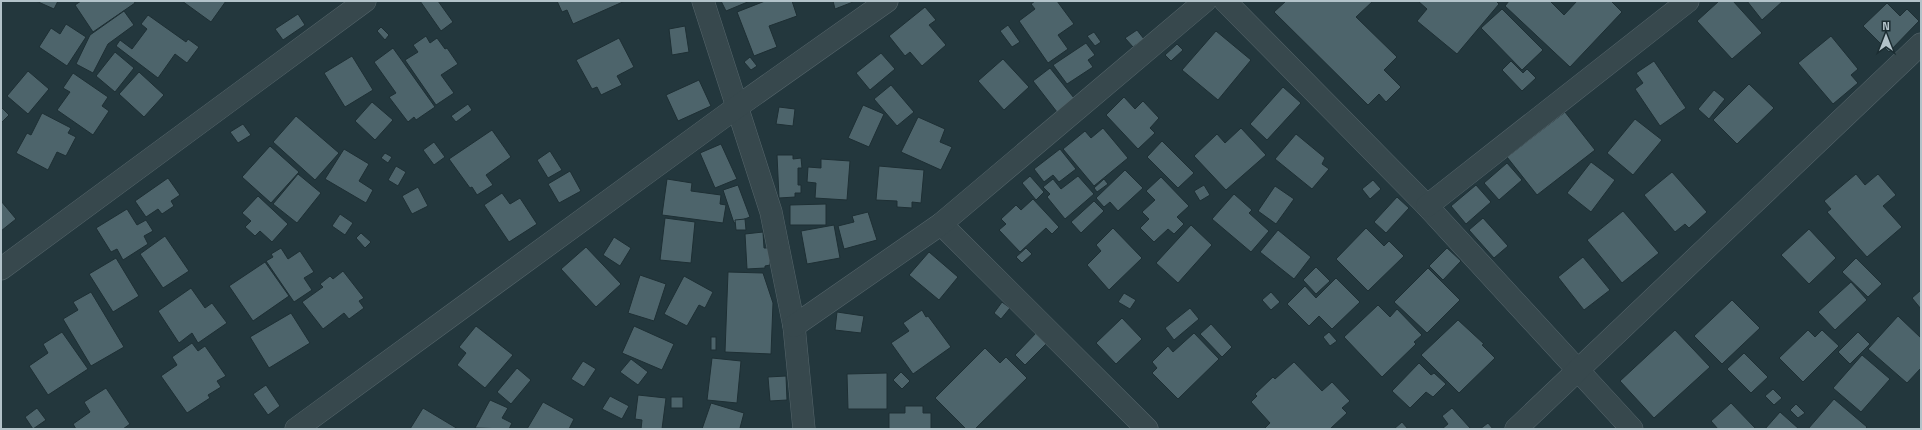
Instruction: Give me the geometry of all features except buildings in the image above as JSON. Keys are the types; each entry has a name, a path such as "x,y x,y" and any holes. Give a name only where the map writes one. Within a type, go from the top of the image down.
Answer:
{"street":[{"path":"1,269 365,1"},
{"path":"703,1 771,212 794,326 804,429"},
{"path":"296,429 737,107 887,1"},
{"path":"794,326 941,224 1205,1"},
{"path":"1225,1 1427,206 1632,429"},
{"path":"1427,206 1688,1"},
{"path":"1516,429 1921,44"},
{"path":"941,224 1147,429"}]}
